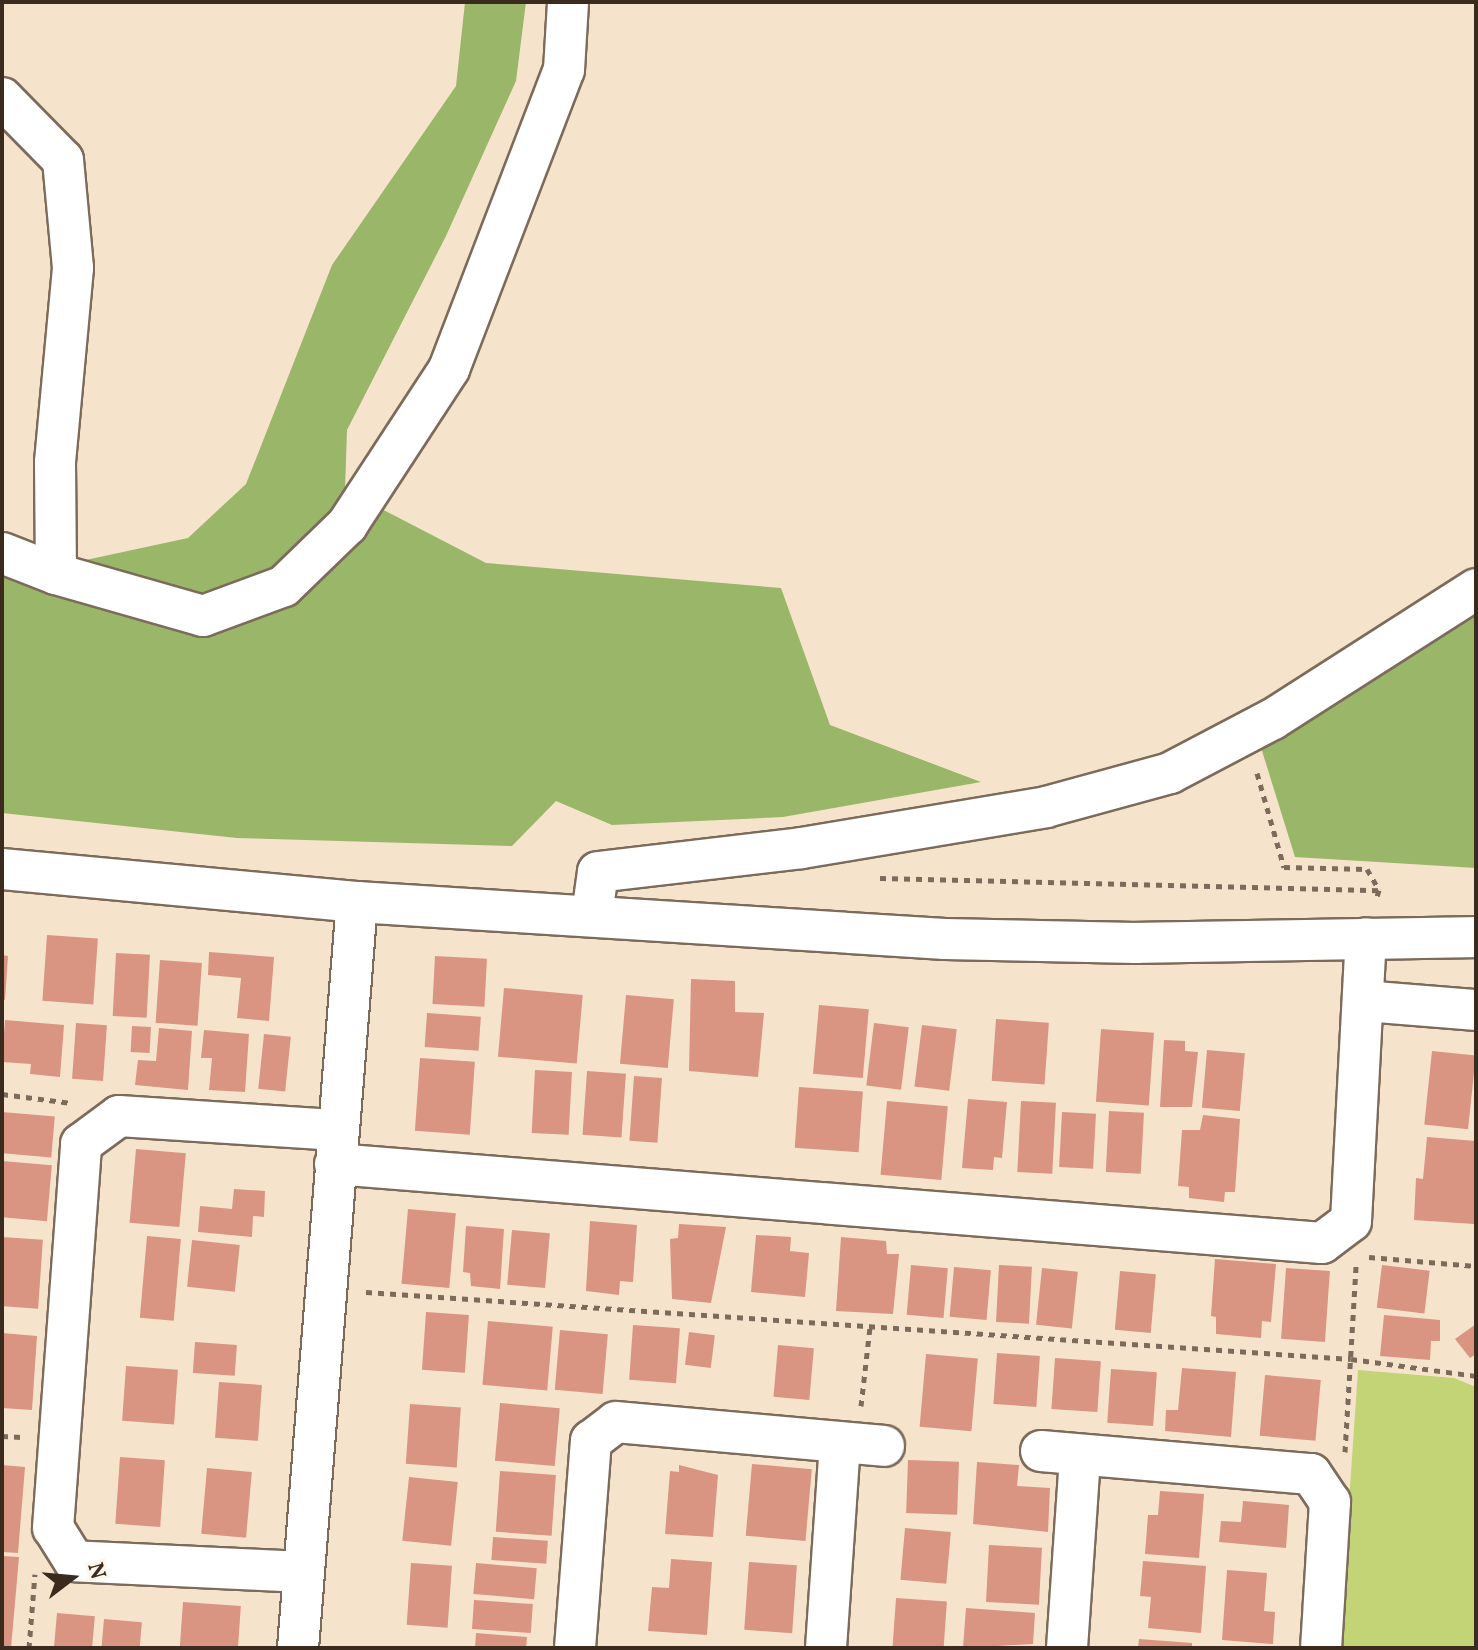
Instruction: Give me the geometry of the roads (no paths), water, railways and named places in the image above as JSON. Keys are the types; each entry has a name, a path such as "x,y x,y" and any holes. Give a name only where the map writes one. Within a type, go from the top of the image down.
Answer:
{"street":[{"path":"2,553 56,574 203,616 284,586 347,525 449,369 564,70 568,2"},
{"path":"2,98 63,160 73,268 55,462 56,574"},
{"path":"592,915 598,872 802,848 1046,807 1170,773 1246,734 1476,589"},
{"path":"2,869 357,902 945,939 1136,943 1476,937"},
{"path":"298,1648 357,902"},
{"path":"304,1572 74,1561 53,1528 81,1144 119,1116 336,1147 1322,1243 1351,1221 1366,938"},
{"path":"1364,1001 1476,1010"},
{"path":"575,1648 591,1441 616,1422 860,1444 826,1648"},
{"path":"1067,1648 1061,1453 1311,1474 1330,1502 1321,1648"}]}
